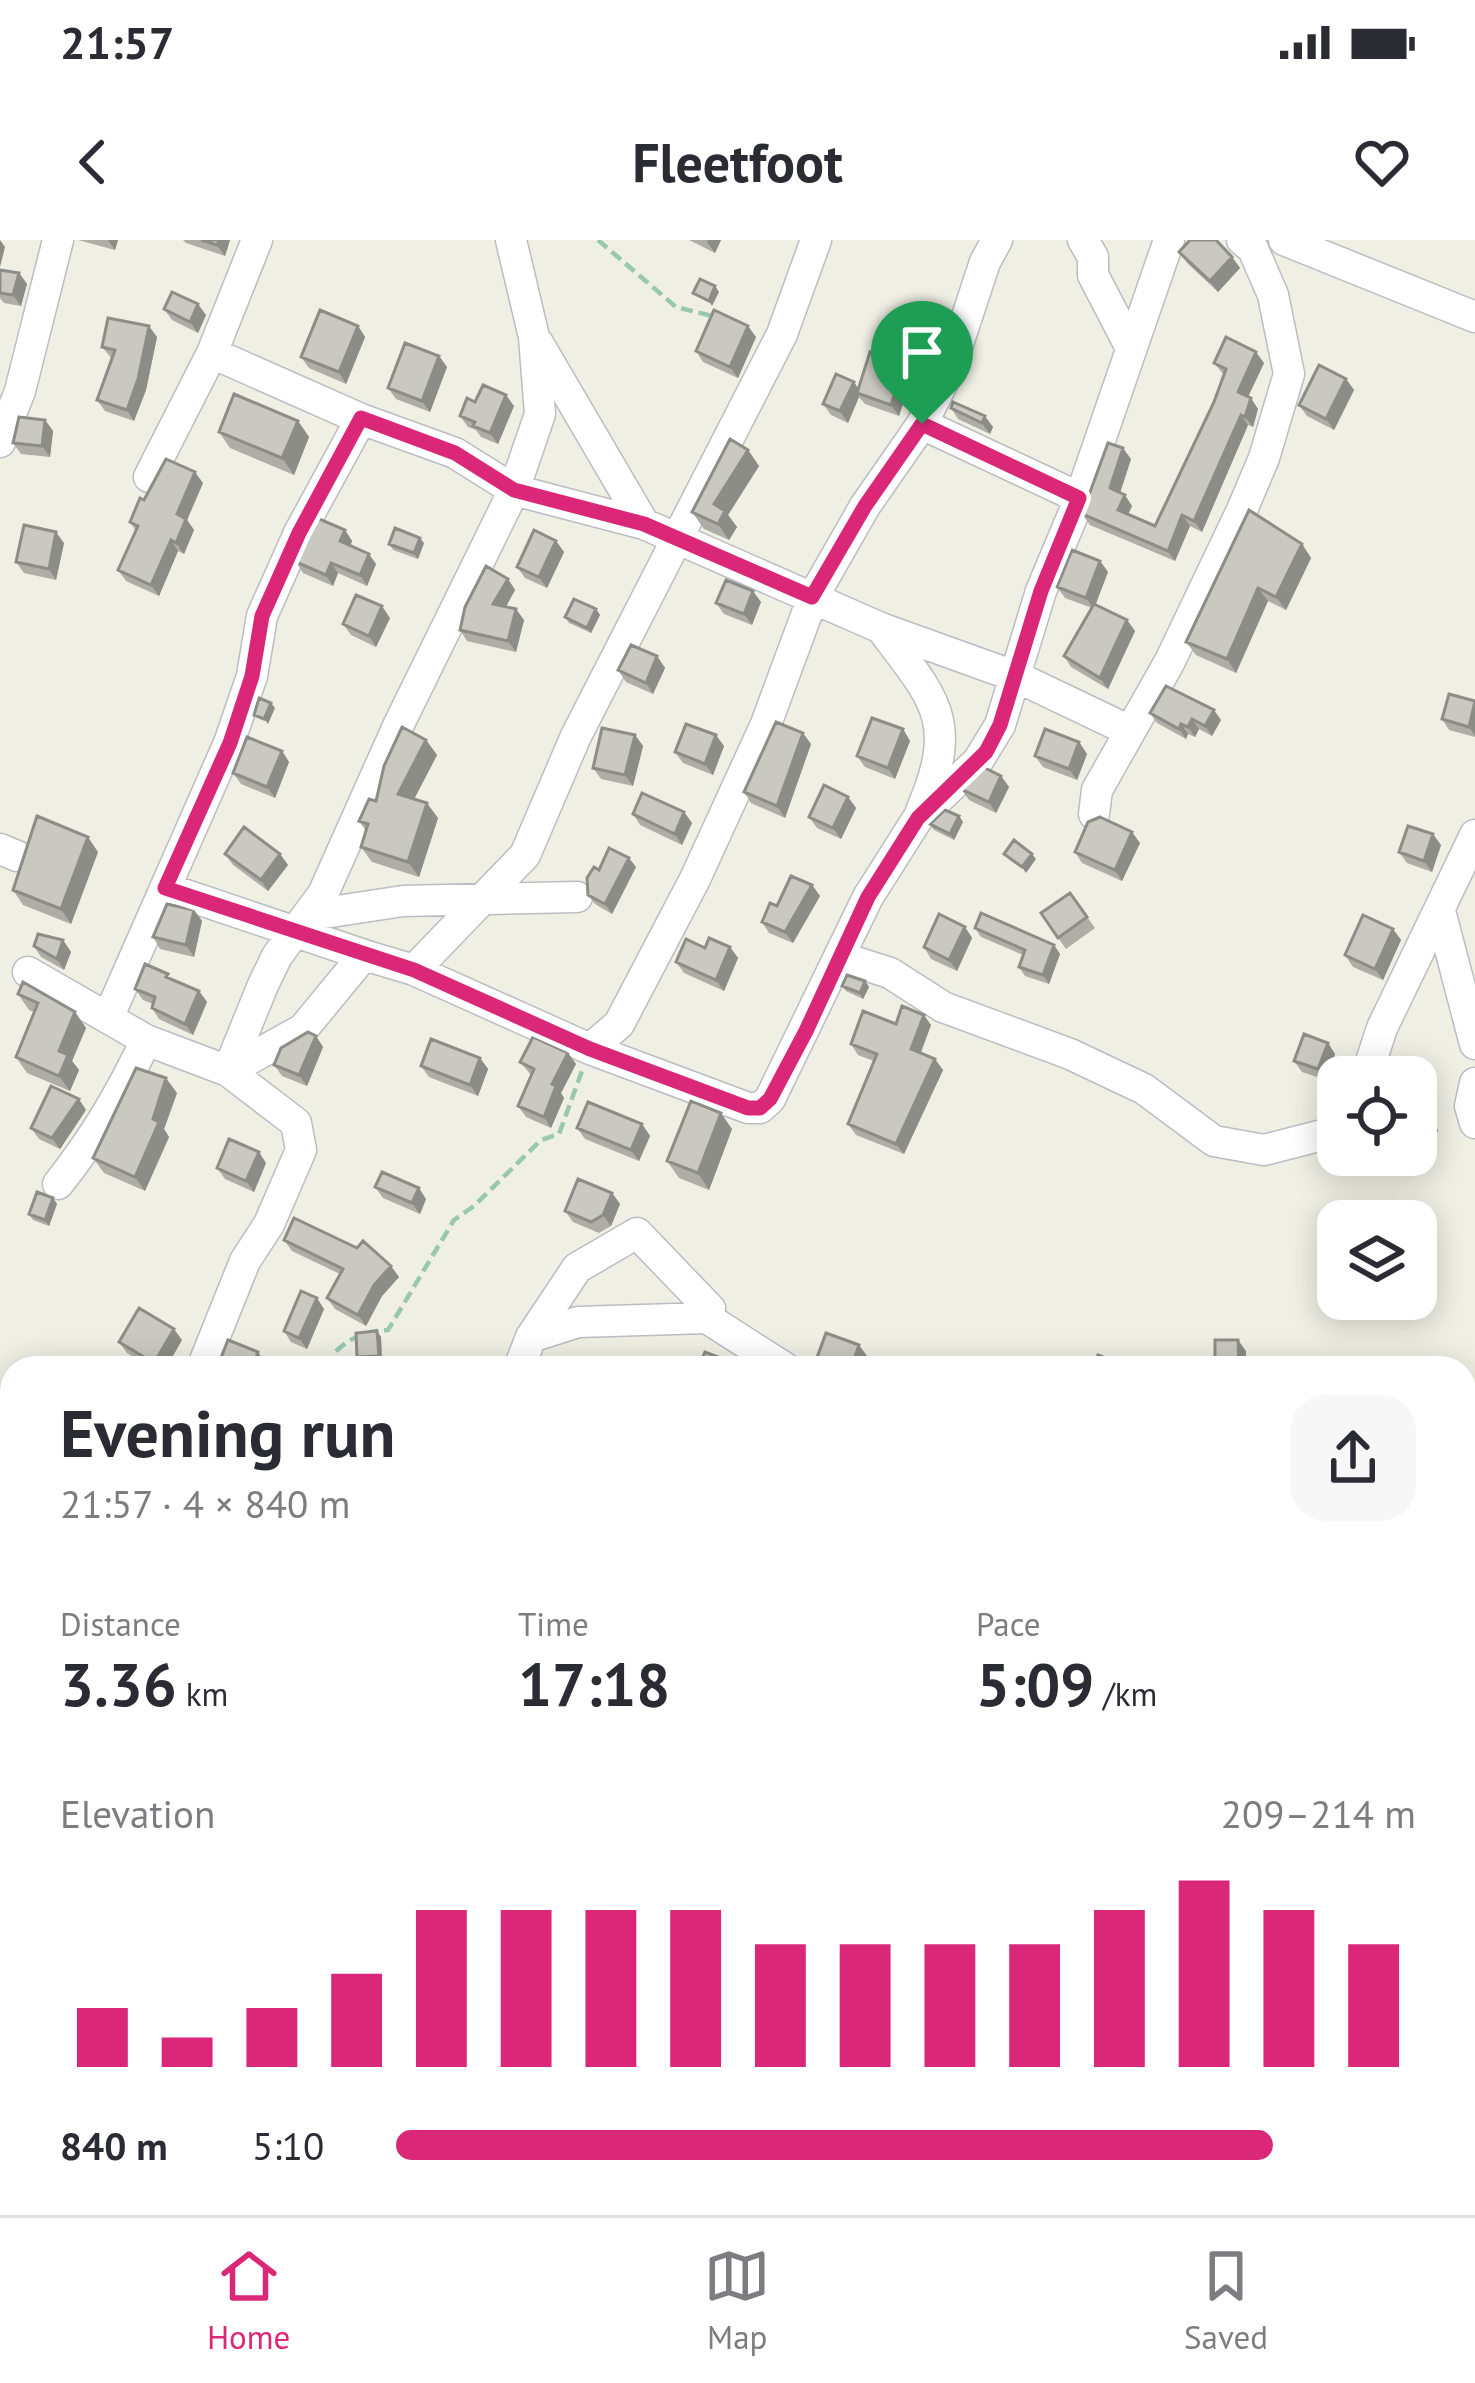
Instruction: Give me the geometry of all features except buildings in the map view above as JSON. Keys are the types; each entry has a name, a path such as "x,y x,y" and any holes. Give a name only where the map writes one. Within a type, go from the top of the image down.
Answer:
{"street":[{"path":"0,442 20,391 58,240"},
{"path":"149,477 212,353 257,240"},
{"path":"228,1071 263,985 303,922 514,490 540,414 534,337 512,240"},
{"path":"414,970 526,855 575,736 782,334 816,240"},
{"path":"590,1049 619,1024 695,879 766,724 812,597 865,506 922,424 950,368 985,262 997,240"},
{"path":"1083,240 1093,257 1094,275 1130,346"},
{"path":"918,818 986,752 1017,677 1041,591 1079,498 1169,240"},
{"path":"1094,814 1097,790 1169,661 1242,510 1289,374 1284,335 1260,264 1242,240"},
{"path":"1284,240 1475,317"},
{"path":"534,337 644,524"},
{"path":"212,353 455,453 514,490 644,524 881,628 1017,677 1130,731"},
{"path":"109,1018 230,743 252,676 262,616 299,533 361,418"},
{"path":"922,424 1079,498"},
{"path":"165,888 303,922 364,955 414,970 590,1049 748,1108 760,1108 788,1065 868,897 918,818 942,750 940,722 926,689 881,628"},
{"path":"926,689 987,667"},
{"path":"1373,1056 1475,835"},
{"path":"303,922 403,901 577,898"},
{"path":"1440,911 1475,1045"},
{"path":"228,1071 303,1029 364,955"},
{"path":"840,957 890,973 943,1007 1070,1054 1144,1089 1214,1142 1264,1150 1317,1136"},
{"path":"28,972 146,1040 228,1071 296,1123 301,1150 269,1224 245,1261 207,1356"},
{"path":"58,1184 96,1126 114,1109 146,1040"},
{"path":"524,1356 577,1268 638,1233 710,1309 707,1318"},
{"path":"531,1337 578,1322 707,1318 766,1356"}],"path":[{"path":"598,240 676,307 718,318"},
{"path":"335,1356 349,1339 388,1330 454,1220 541,1140 559,1134 590,1049"}],"route":[{"path":"361,418 455,453 514,490 644,524 812,597 865,506 922,424 1079,498 1041,591 1000,725 986,752 918,818 868,897 806,1031 770,1099 760,1108 748,1108 590,1049 414,970 165,888 230,743 252,676 262,616 299,533 361,418"}]}
